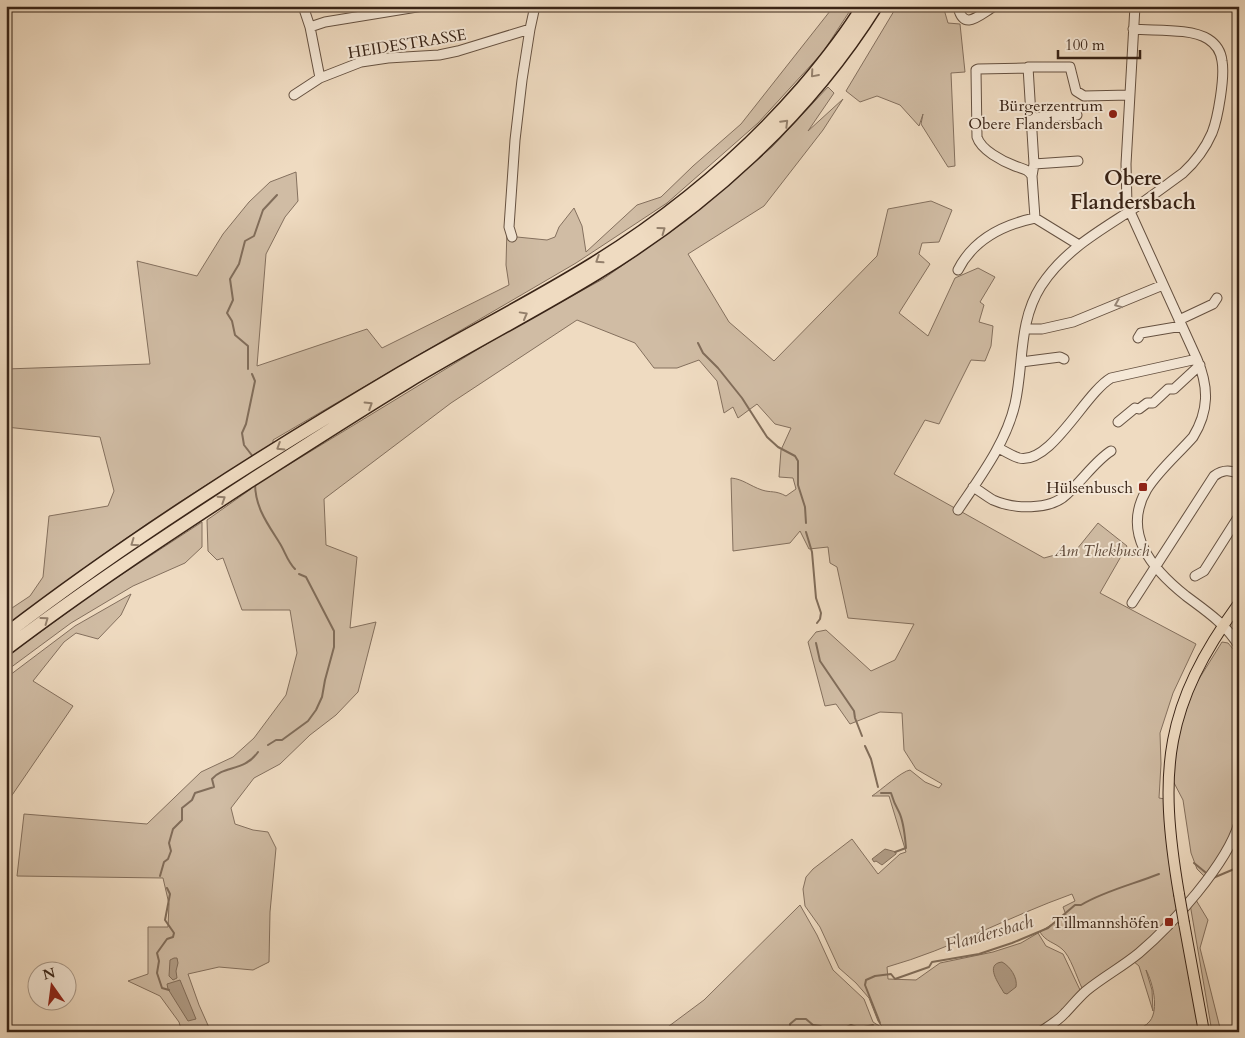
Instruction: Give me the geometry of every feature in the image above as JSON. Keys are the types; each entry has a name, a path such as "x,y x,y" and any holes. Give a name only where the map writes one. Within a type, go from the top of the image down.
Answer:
{"highway":[{"path":"6,634 76,583 178,520 445,348 592,264 674,209 718,173 758,136 827,58 863,6"},
{"path":"324,426 598,273 679,218 725,180 796,112 834,65 876,6"},
{"path":"6,649 178,520"}],"main road":[{"path":"1204,1032 1179,894 1170,832 1168,790 1172,740 1187,690 1210,644 1239,602"}],"street":[{"path":"303,6 310,27 320,78"},
{"path":"310,27 325,22 423,6"},
{"path":"512,238 509,228 515,140 522,80 535,6"},
{"path":"958,7 959,14 965,20 975,18 995,6"},
{"path":"1135,6 1126,176 1127,200 1130,211 1199,362 1206,392 1202,420 1193,437 1151,483 1142,498 1138,510 1137,529 1143,548 1154,566 1173,585 1223,625 1239,646"},
{"name":"HEIDESTRASSE","path":"294,95 320,78 361,62 458,51 530,29"},
{"path":"958,510 998,448 1012,417 1016,403 1025,329 1034,300 1041,287 1079,245 1183,174 1202,150 1214,125 1223,69 1219,51 1214,43 1204,36 1190,33 1133,29"},
{"path":"1032,176 1026,170 982,146 977,137 976,70 1070,67 1076,91 1084,96 1130,95"},
{"path":"1026,68 1034,164 1032,176 1034,218"},
{"path":"1031,118 1077,115"},
{"path":"1034,164 1078,161"},
{"path":"958,270 964,257 983,238 1012,225 1034,218 1079,245"},
{"path":"1025,329 1042,329 1073,322 1163,285"},
{"path":"1138,338 1141,333 1181,323 1213,304 1217,298"},
{"path":"1021,362 1060,357 1064,359"},
{"path":"1118,422 1135,408 1139,409 1146,403 1153,403 1168,389 1174,389 1199,362"},
{"path":"998,448 1020,458 1034,457 1040,454 1062,433 1099,386 1106,380 1199,362"},
{"path":"973,487 992,499 1009,505 1053,503 1069,493 1103,456 1111,451"},
{"path":"1132,603 1154,566 1214,476 1229,470 1239,474"},
{"path":"1195,576 1204,571 1239,516"},
{"path":"1040,1032 1064,1014 1083,993 1152,942 1196,893 1234,839 1239,823"}],"green space":[{"name":"Am Thekbusch","path":"834,6 853,6 823,52 758,123 667,203 576,263 273,440 273,445 285,467 503,334 603,279 686,221 772,147 828,87 834,93 808,131 843,99 823,130 764,206 688,254 729,322 774,361 877,256 888,209 931,201 952,210 939,242 922,243 919,254 930,264 899,313 928,336 955,278 978,268 995,277 980,302 984,305 979,322 993,326 991,346 985,361 971,360 939,424 925,420 894,474 1044,558 1077,549 1098,523 1127,546 1100,593 1196,644 1173,693 1160,733 1159,798 1165,799 1178,910 1136,953 1084,989 1065,952 1045,938 1040,932 1066,915 1063,907 1075,901 1072,894 957,942 887,967 888,979 916,980 940,963 993,952 1021,943 1038,933 1046,946 1063,954 1081,992 1061,1014 1036,1032 661,1032 704,1000 800,905 817,935 833,970 864,999 873,1022 884,1029 878,1021 869,998 839,968 820,927 805,906 803,889 806,877 813,869 852,839 878,874 900,854 906,852 889,796 872,796 897,777 910,770 925,782 939,788 942,784 916,769 904,750 902,713 880,712 850,724 836,704 825,706 808,642 816,632 826,630 871,671 895,660 914,624 848,618 837,567 830,563 828,547 809,549 800,531 790,543 733,551 731,478 762,490 786,496 796,489 793,478 779,477 781,450 791,428 775,424 757,404 738,418 733,407 724,413 717,381 699,360 677,368 654,368 635,343 577,320 451,403 324,499 326,545 357,557 350,628 376,622 358,692 336,715 310,735 280,764 254,778 231,808 235,824 253,830 268,832 276,848 270,912 269,962 253,970 219,967 188,974 211,1032 182,1032 179,1022 160,996 128,981 148,974 148,927 168,927 169,904 163,878 17,876 24,814 147,824 201,772 233,757 254,738 286,695 297,653 290,610 242,610 223,558 217,560 208,551 207,520 251,489 236,467 148,523 6,626 6,612 30,596 43,577 49,516 108,506 114,491 100,437 6,427 6,369 150,364 137,261 197,276 223,234 249,202 270,182 296,172 298,201 285,217 266,254 257,366 367,329 382,348 509,285 506,265 507,227 517,237 547,240 555,237 559,227 574,208 582,226 586,252 637,205 661,197 741,124"},
{"path":"897,6 943,6 948,23 960,24 965,72 951,73 955,166 948,167 921,124 923,114 919,126 900,105 877,96 860,102 846,91"},
{"path":"202,522 202,547 185,563 133,586 71,623 6,671 6,657 98,590"},
{"path":"131,594 121,615 98,639 76,633 64,642 33,681 73,706 6,804 6,678 75,626"},
{"path":"1222,642 1228,643 1239,656 1239,798 1231,836 1205,877 1197,869 1191,853 1183,800 1172,779 1178,734 1194,687"},
{"path":"1196,900 1208,920 1200,948 1221,1032 1212,1032 1190,904"},
{"path":"1179,917 1200,1032 1133,1032 1150,1021 1153,1016 1155,1003 1153,989 1146,970 1152,990 1153,1011 1139,966 1133,961"}],"shaded area":[{"path":"885,849 896,852 896,854 882,865 876,861 874,862 872,859"},
{"path":"177,958 178,963 177,978 173,980 169,976 170,960"},
{"path":"1002,962 1010,969 1016,980 1016,987 1007,994 1004,993 999,985 993,970 994,966"},
{"path":"180,980 196,1019 188,1021 168,989 167,984"}],"waterway":[{"path":"248,369 248,346 235,335 232,321 227,313 233,300 230,279 239,264 245,241 254,236 263,210 277,195"},
{"path":"698,343 703,353 718,368 742,398 767,437 778,447 795,456 798,461 798,485 805,507 806,523"},
{"path":"252,374 255,381 246,424 242,433 244,445 254,458"},
{"path":"255,483 257,500 262,514 295,569"},
{"path":"806,532 812,552 816,598 821,613 817,623"},
{"path":"268,745 276,740 282,740 308,721 316,710 322,697 334,647 334,631 306,577 299,574"},
{"path":"816,643 820,661 854,711 862,736"},
{"path":"865,746 871,759 878,787"},
{"path":"160,876 164,862 168,859 171,851 169,843 173,829 182,820 182,808 192,800 195,793 214,787 212,779 217,775 247,763 258,752"},
{"path":"881,793 891,793 902,820 906,848 895,852"},
{"name":"Flandersbach","path":"1194,863 1205,872"},
{"name":"Flandersbach","path":"1213,878 1239,867"},
{"name":"Flandersbach","path":"880,1023 865,985 866,980 875,976 891,974 895,979 929,967 932,962 979,954 1012,943 1048,928 1075,905 1081,905 1109,892 1159,874"},
{"path":"167,888 170,894 165,920 174,933 173,937 167,939 157,953 159,961 157,973 162,988 169,990"},
{"name":"Flandersbach","path":"774,1032 779,1029 788,1030 790,1024 796,1019 806,1019 813,1025 838,1031 851,1025 859,1028 873,1025"}],"place":[{"name":"Bürgerzentrum Obere Flandersbach","path":"1113,114"},
{"name":"Hülsenbusch","path":"1143,487"},
{"name":"Tillmannshöfen","path":"1169,922"}],"district":[{"name":"Obere Flandersbach","path":"1133,190"}]}
